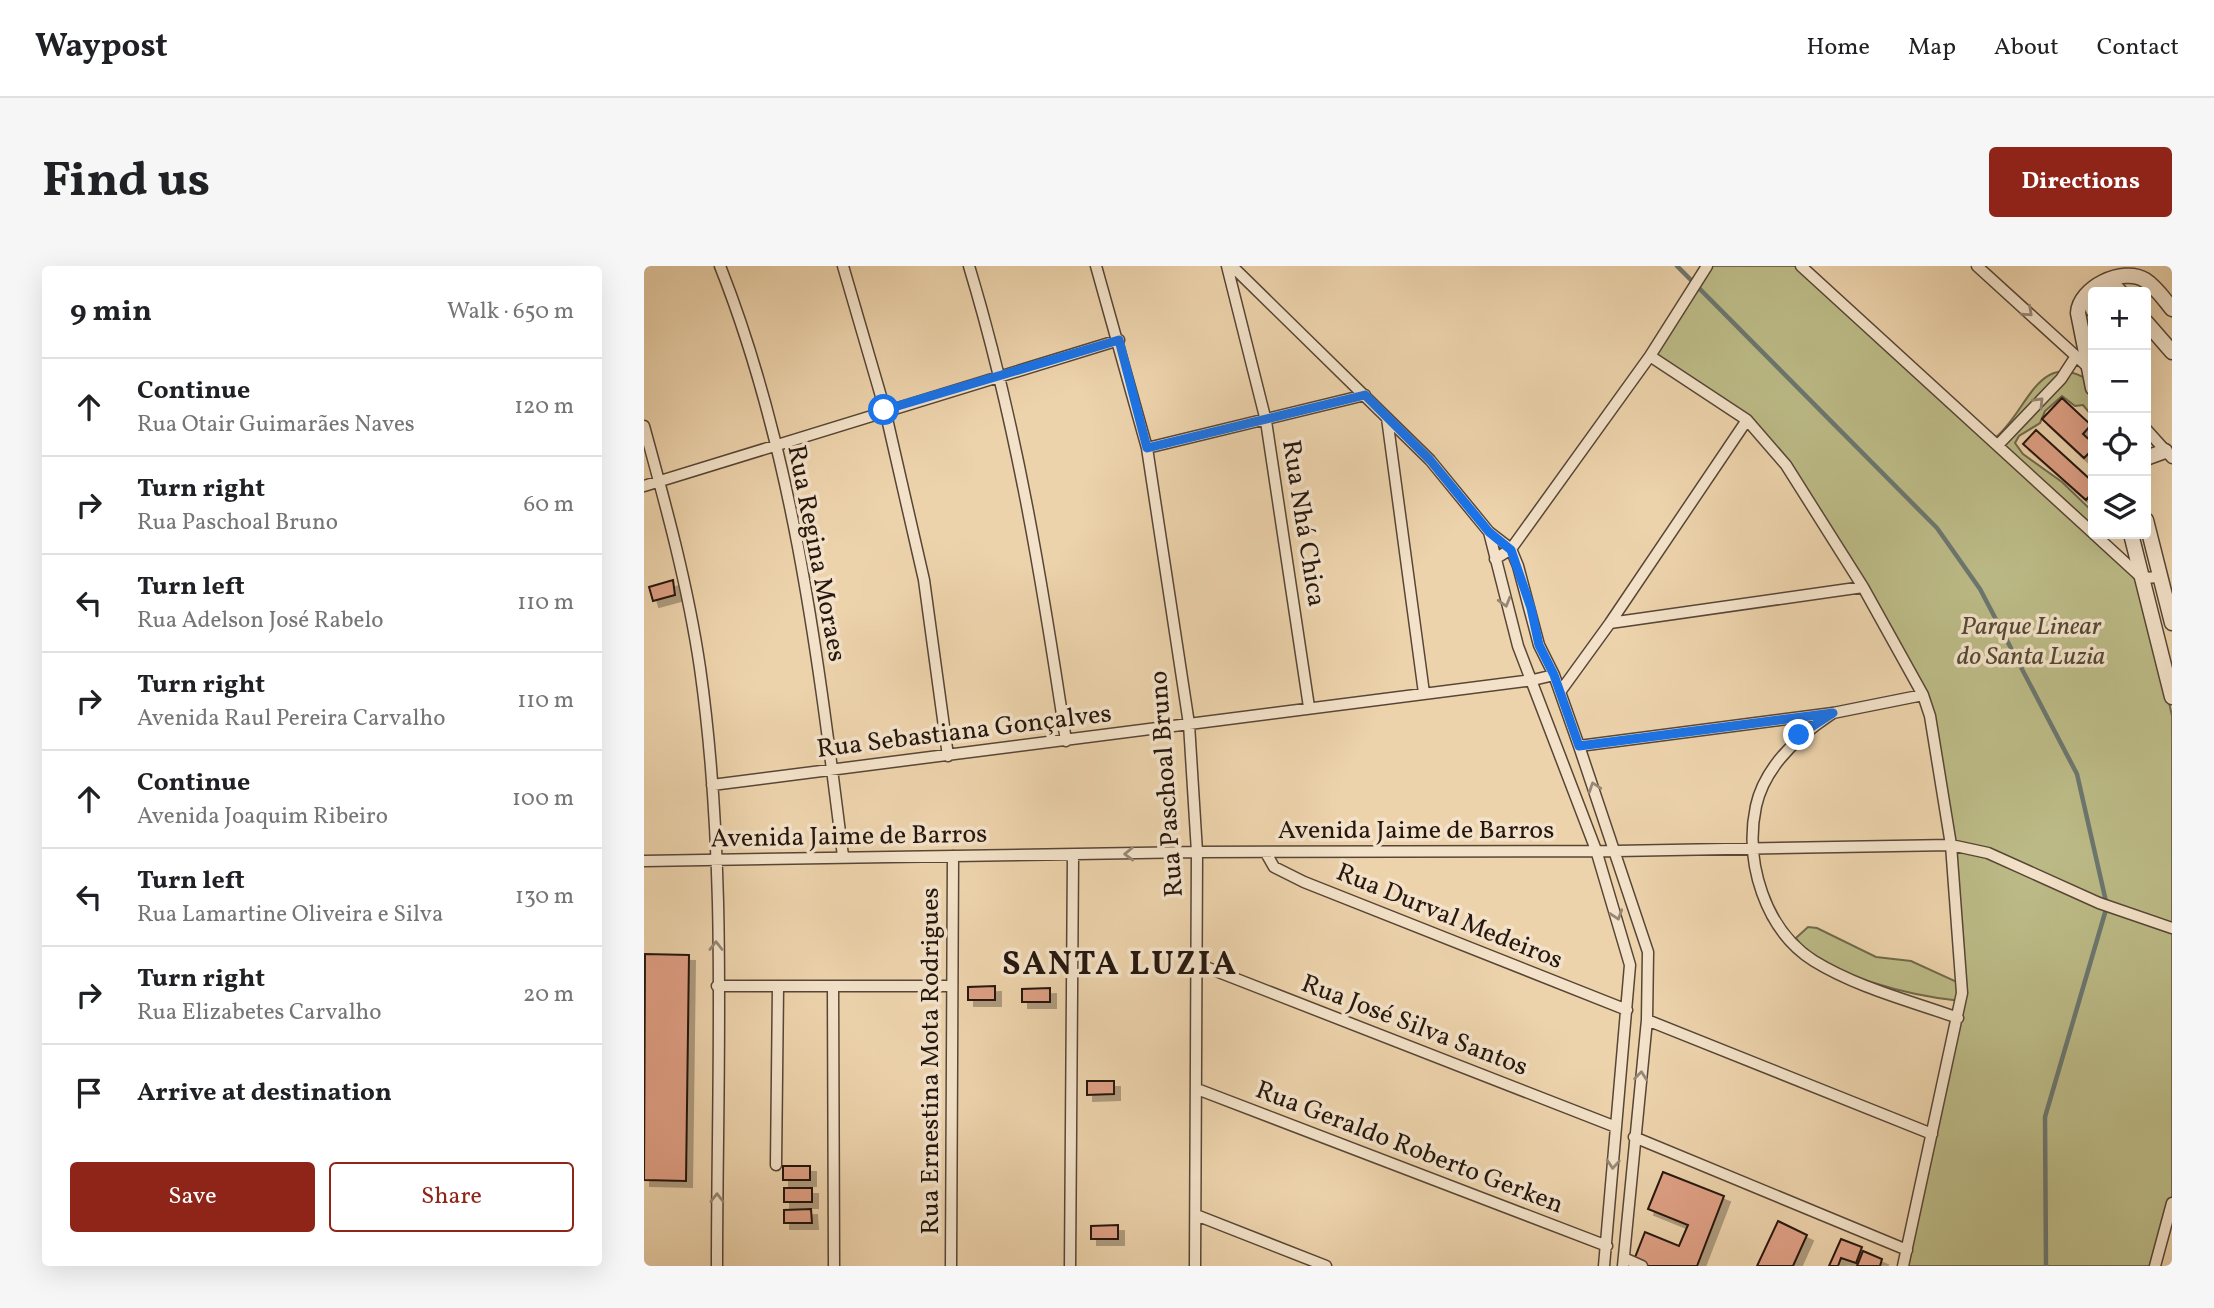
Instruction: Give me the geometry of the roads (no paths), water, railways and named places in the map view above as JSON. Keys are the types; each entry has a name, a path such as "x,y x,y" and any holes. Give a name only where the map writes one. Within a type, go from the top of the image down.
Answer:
{"street":[{"name":"Rua Regina Moraes","path":"720,266 747,333 811,607 843,856"},
{"path":"843,266 884,410 924,580 948,756"},
{"path":"969,266 999,375 1038,557 1066,741"},
{"name":"Rua Paschoal Bruno","path":"1096,266 1119,340 1147,448 1189,724 1197,852 1195,1266"},
{"path":"1230,266 1430,460 1489,532 1511,550 1531,608 1539,645 1554,675 1616,851 1648,952 1647,1020 1624,1262 1642,1266"},
{"name":"Rua Nhá Chica","path":"1230,266 1266,421 1309,707"},
{"path":"1495,559 1511,550 1650,356 1706,266"},
{"path":"1801,266 2088,528"},
{"path":"1977,266 2088,368"},
{"path":"2098,287 2109,280 2127,275 2144,279 2172,309"},
{"path":"2109,280 2115,287"},
{"path":"2088,294 2079,303 2078,313 2088,360"},
{"path":"2151,328 2172,352"},
{"path":"644,486 884,410 1119,340"},
{"path":"1650,356 1747,420 1786,465 1863,587 1923,695 1930,716 1951,845 1962,993 1903,1266"},
{"path":"1998,445 2061,379 2076,356"},
{"path":"1147,448 1365,395"},
{"path":"1387,418 1424,692"},
{"path":"1560,692 1610,623 1747,420"},
{"path":"644,426 684,576 700,668 712,785 716,860 716,1266"},
{"path":"2151,435 2169,455"},
{"path":"2151,457 2169,455"},
{"path":"1489,532 1518,646 1597,850 1630,965 1604,1266"},
{"path":"2100,539 2142,578 2160,577"},
{"path":"2132,539 2172,697"},
{"path":"2151,539 2172,623"},
{"path":"1610,623 1863,587"},
{"name":"Rua Sebastiana Gonçalves","path":"712,785 1533,680 1554,675"},
{"path":"1579,746 1833,713 1923,695"},
{"path":"1833,713 1799,735 1774,769 1756,805 1754,849 1761,894 1781,934 1814,961 1863,984 1958,1018"},
{"name":"Avenida Jaime de Barros","path":"644,861 843,856 1616,851 1951,845 1988,853 2099,903 2172,928"},
{"name":"Rua Durval Medeiros","path":"1266,853 1274,867 1304,882 1627,1010"},
{"name":"Rua Ernestina Mota Rodrigues","path":"951,1266 953,856"},
{"path":"1070,1266 1073,856"},
{"name":"Rua José Silva Santos","path":"1198,964 1616,1127"},
{"path":"716,986 952,986"},
{"path":"833,986 834,1266"},
{"path":"776,1166 778,987"},
{"path":"1647,1020 1932,1134"},
{"name":"Rua Geraldo Roberto Gerken","path":"1197,1089 1607,1246"},
{"path":"1634,1137 1907,1250"},
{"path":"2155,1266 2172,1203"},
{"path":"1196,1215 1326,1266"}],"waterway":[{"path":"1677,266 1937,528 1980,589 2077,774 2107,906 2045,1117 2046,1266"}],"district":[{"name":"SANTA LUZIA","path":"1120,962"}],"park label":[{"name":"Parque Linear do Santa Luzia","path":"2031,640"}]}
